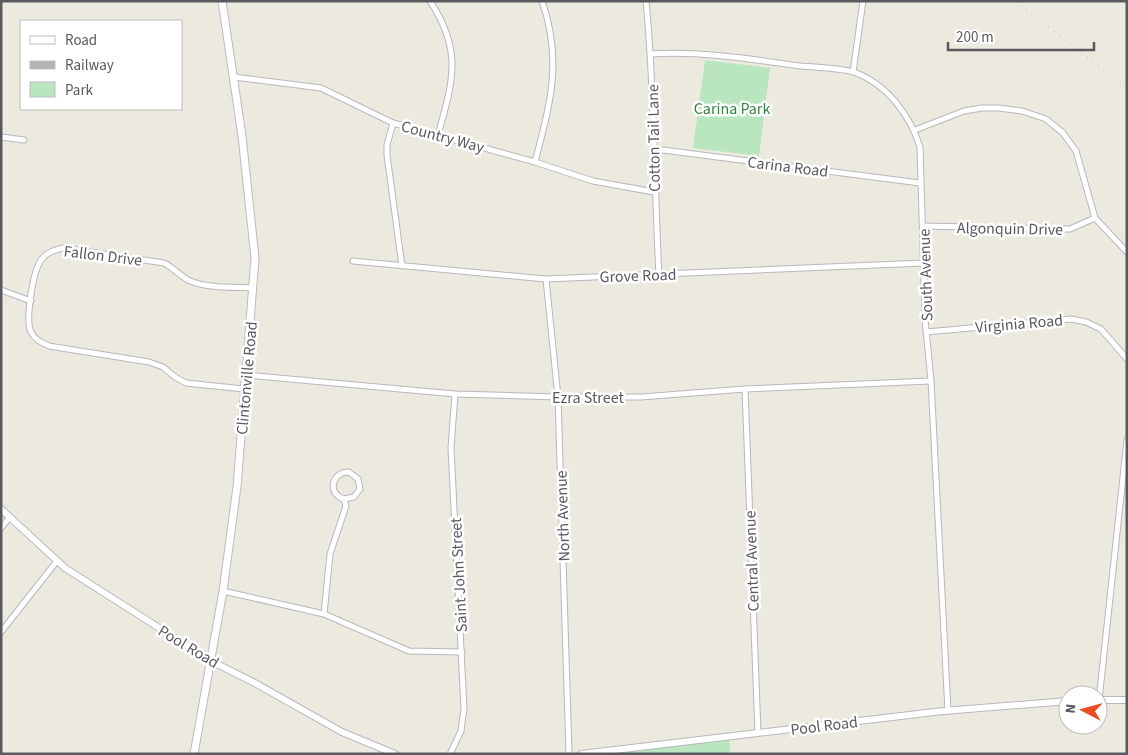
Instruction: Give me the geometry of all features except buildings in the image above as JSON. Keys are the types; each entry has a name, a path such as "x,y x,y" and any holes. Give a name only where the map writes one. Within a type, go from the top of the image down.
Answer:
{"main road":[{"name":"Clintonville Road","path":"194,754 223,591 237,487 255,258 234,77 222,1"}],"street":[{"path":"430,1 443,21 453,62 451,85 438,134"},
{"path":"535,162 550,106 553,80 553,52 542,1"},
{"name":"Cotton Tail Lane","path":"646,1 651,54 655,149 654,192 659,275"},
{"path":"853,72 863,1"},
{"name":"South Avenue","path":"651,54 698,53 853,72 879,87 896,102 915,130 920,147 926,332 931,381 948,711"},
{"name":"Country Way","path":"234,77 321,88 393,123 535,162 593,181 654,192"},
{"path":"915,130 964,111 982,108 1022,111 1046,119 1063,133 1076,151 1095,218 1127,252"},
{"path":"393,123 387,155 402,266"},
{"path":"1,137 24,140"},
{"name":"Carina Road","path":"655,149 920,183"},
{"name":"Algonquin Drive","path":"923,226 1070,229 1095,218"},
{"name":"Fallon Drive","path":"244,389 186,383 163,367 149,362 49,346 38,341 30,331 28,321 36,268 42,257 53,250 62,248 164,263 189,281 202,284 253,288"},
{"name":"Grove Road","path":"353,261 546,279 924,263"},
{"name":"North Avenue","path":"546,279 558,398 570,754"},
{"path":"1,290 31,301"},
{"name":"Virginia Road","path":"926,332 1071,318 1101,329 1127,359"},
{"name":"Ezra Street","path":"246,375 455,394 558,398 641,397 745,389 931,381"},
{"name":"Central Avenue","path":"745,389 758,733"},
{"name":"Saint John Street","path":"450,754 460,735 464,717 451,448 455,394"},
{"path":"1100,685 1127,440"},
{"path":"324,614 330,554 346,506 344,500 334,492 333,484 337,476 344,472 349,472 358,479 360,489 354,497 344,500"},
{"name":"Pool Road","path":"1,509 57,561 86,582 211,660 342,732 396,754"},
{"path":"1,528 10,517"},
{"path":"1,632 57,561"},
{"path":"223,591 324,614 409,651 462,652"},
{"path":"1108,700 1127,700"},
{"name":"Pool Road","path":"581,754 948,711 1058,702"}],"green space":[{"name":"Carina Park","path":"705,60 770,68 759,156 693,148"},
{"path":"729,740 731,754 602,754"}],"railway":[{"path":"1015,1 1127,88"}]}
